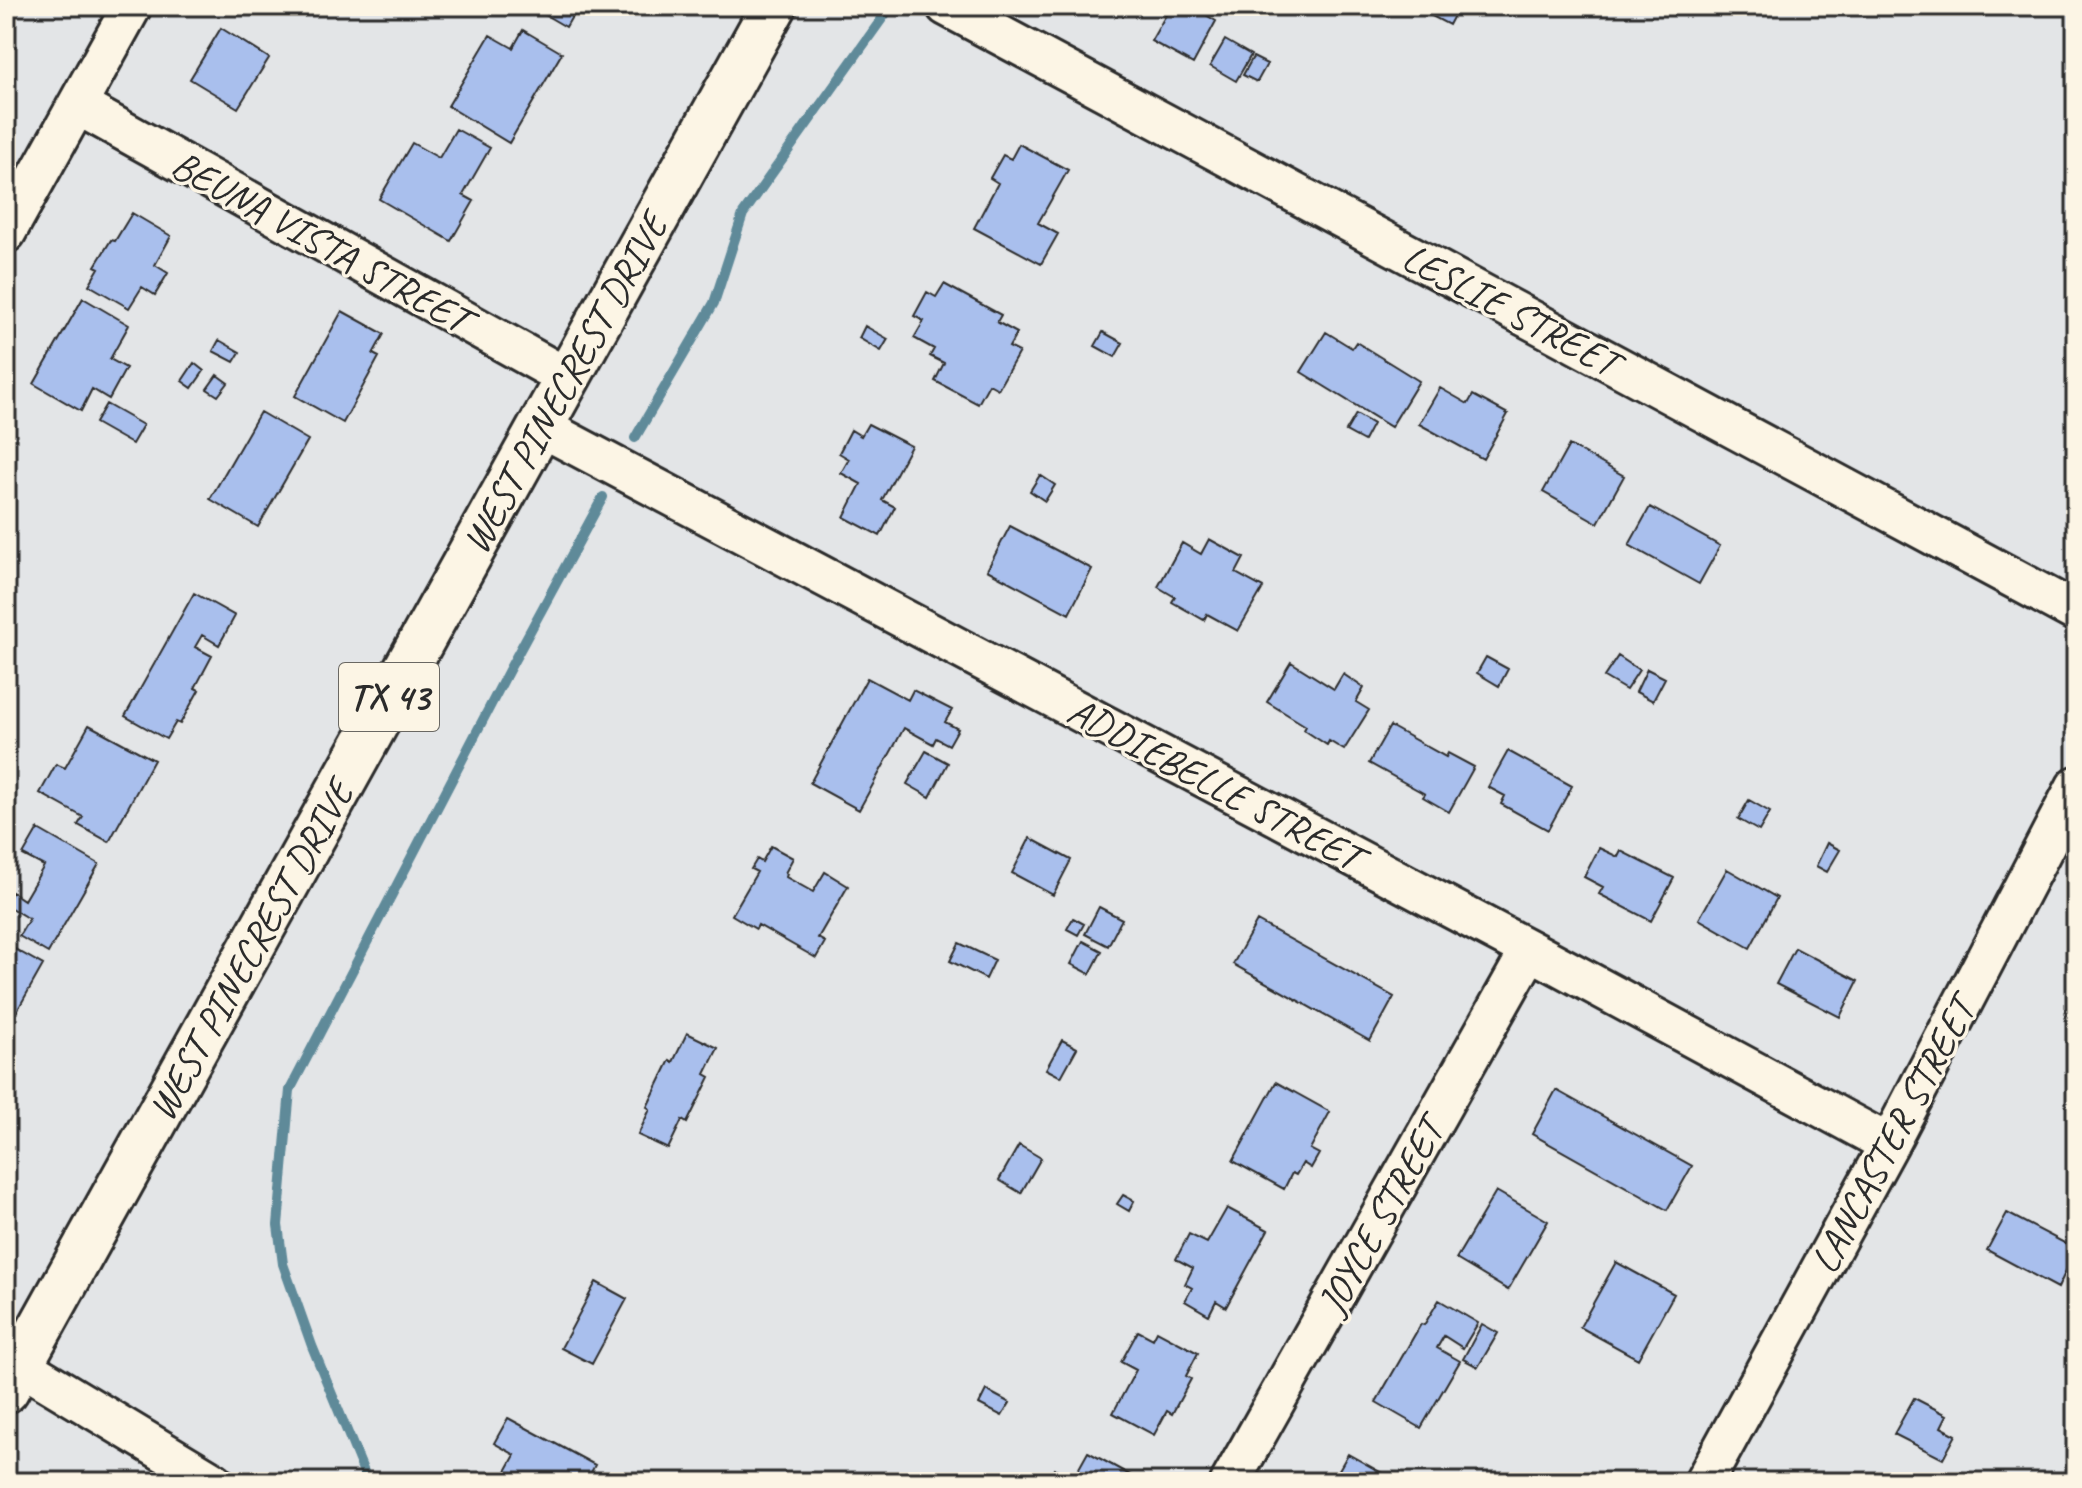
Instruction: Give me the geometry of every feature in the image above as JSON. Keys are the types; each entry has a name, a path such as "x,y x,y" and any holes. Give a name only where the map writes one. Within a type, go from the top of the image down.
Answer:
{"main road":[{"name":"WEST PINECREST DRIVE","path":"13,1378 774,6"}],"street":[{"path":"6,233 132,6"},
{"name":"LESLIE STREET","path":"946,6 2076,612"},
{"name":"BEUNA VISTA STREET","path":"77,105 566,377"},
{"name":"ADDIEBELLE STREET","path":"539,426 1530,950 1889,1144"},
{"name":"LANCASTER STREET","path":"1704,1482 1889,1144 2076,786"},
{"name":"JOYCE STREET","path":"1230,1482 1530,950"},
{"path":"13,1378 214,1482"}],"building":[{"path":"287,6 309,6 304,16"},
{"path":"530,6 578,6 566,27"},
{"path":"1171,6 1211,6 1206,15 1216,21 1193,64 1151,41"},
{"path":"1432,6 1459,6 1449,25 1428,14"},
{"path":"221,28 269,58 238,108 190,79"},
{"path":"523,30 562,53 509,143 448,106 490,35 513,48"},
{"path":"1225,40 1251,55 1236,81 1210,66"},
{"path":"1253,57 1267,64 1257,82 1243,75"},
{"path":"456,129 490,148 463,195 474,201 451,241 379,199 412,143 439,158"},
{"path":"1019,144 1068,170 1038,223 1058,234 1041,264 974,228 998,183 990,178 1003,155 1011,159"},
{"path":"132,213 171,236 155,265 168,273 155,295 142,287 129,308 89,285 99,268 95,266"},
{"path":"944,284 1001,315 997,322 1017,333 1009,347 1019,352 998,389 989,384 978,404 935,381 944,363 930,356 934,349 914,338 924,321 914,316 927,292 936,297"},
{"path":"83,298 129,325 110,359 126,368 109,399 92,389 81,411 34,384"},
{"path":"342,311 384,334 373,354 379,357 343,423 295,396"},
{"path":"865,326 888,339 881,351 859,338"},
{"path":"1103,332 1123,343 1115,357 1095,346"},
{"path":"1326,332 1352,348 1356,342 1419,381 1391,427 1301,372"},
{"path":"219,340 240,352 234,362 213,351"},
{"path":"194,363 204,371 192,388 182,381"},
{"path":"217,375 228,383 218,396 207,389"},
{"path":"1440,388 1468,404 1473,395 1508,414 1483,459 1419,424"},
{"path":"106,404 143,425 132,444 95,423"},
{"path":"260,412 308,440 258,527 210,499"},
{"path":"1356,414 1373,424 1364,441 1346,431"},
{"path":"868,424 911,446 882,500 895,507 880,536 844,517 861,484 841,473 849,459 839,453 851,430 861,436"},
{"path":"1569,445 1624,476 1598,523 1543,492"},
{"path":"1040,475 1055,485 1045,501 1030,491"},
{"path":"1650,507 1720,546 1699,584 1629,545"},
{"path":"1010,526 1092,569 1069,614 987,570"},
{"path":"1209,539 1244,558 1236,573 1263,588 1238,631 1207,614 1204,620 1172,602 1175,597 1158,587 1182,543 1201,554"},
{"path":"194,593 235,616 219,645 202,635 195,647 212,656 195,688 199,690 180,724 176,722 166,739 125,716"},
{"path":"1618,656 1639,670 1626,690 1604,677"},
{"path":"1486,657 1508,669 1499,686 1477,673"},
{"path":"1291,662 1334,689 1343,674 1364,688 1356,702 1369,710 1344,750 1329,741 1327,745 1304,730 1306,726 1267,702"},
{"path":"1647,669 1665,678 1653,701 1636,692"},
{"path":"867,678 908,700 913,690 952,710 945,722 958,729 949,745 936,738 933,744 904,728 859,810 810,783"},
{"path":"89,725 154,760 109,842 78,825 83,817 40,793 56,764 65,768"},
{"path":"1390,726 1446,757 1448,753 1474,767 1449,812 1423,797 1425,794 1369,763"},
{"path":"926,751 948,763 930,797 907,784"},
{"path":"1508,751 1572,786 1548,830 1501,804 1505,796 1488,787"},
{"path":"1749,800 1770,812 1759,831 1738,819"},
{"path":"38,829 99,864 48,953 19,936 29,919 6,905 12,892 24,900 44,866 23,855"},
{"path":"1030,838 1071,860 1053,895 1012,873"},
{"path":"1827,843 1840,850 1827,872 1816,866"},
{"path":"771,846 793,858 786,877 813,892 825,872 848,886 818,938 825,942 816,958 758,925 756,929 732,915 757,872 751,869 757,859 762,862"},
{"path":"1599,848 1618,857 1621,851 1674,878 1651,921 1599,894 1603,887 1584,877"},
{"path":"1727,869 1777,898 1750,948 1699,919"},
{"path":"1099,907 1122,919 1108,946 1085,934"},
{"path":"1073,918 1084,924 1078,935 1067,929"},
{"path":"1257,921 1394,997 1370,1041 1233,964"},
{"path":"1083,941 1102,951 1090,974 1071,964"},
{"path":"959,943 995,960 986,979 950,961"},
{"path":"6,944 43,965 17,1011 6,1005"},
{"path":"1795,948 1858,981 1840,1017 1776,984"},
{"path":"687,1033 718,1048 705,1074 710,1077 687,1123 682,1120 668,1149 638,1135 650,1109 647,1107"},
{"path":"1062,1040 1077,1048 1061,1077 1046,1069"},
{"path":"1276,1082 1330,1112 1310,1149 1319,1154 1311,1168 1303,1163 1296,1175 1292,1173 1284,1189 1233,1161"},
{"path":"1556,1090 1692,1166 1667,1210 1532,1134"},
{"path":"1019,1145 1041,1158 1021,1193 999,1180"},
{"path":"1496,1191 1548,1221 1508,1290 1456,1259"},
{"path":"1123,1195 1134,1201 1129,1211 1117,1204"},
{"path":"1227,1208 1268,1230 1226,1307 1216,1301 1209,1315 1185,1301 1192,1288 1185,1284 1193,1268 1176,1259 1189,1234 1207,1243"},
{"path":"2007,1213 2076,1249 2058,1288 1987,1250"},
{"path":"1616,1262 1674,1294 1638,1359 1580,1327"},
{"path":"596,1282 627,1299 592,1364 561,1348"},
{"path":"1439,1300 1478,1323 1463,1348 1444,1336 1437,1348 1460,1361 1421,1428 1376,1402 1421,1324 1424,1325"},
{"path":"1482,1324 1498,1333 1478,1367 1463,1359"},
{"path":"1138,1331 1153,1339 1157,1331 1198,1353 1186,1376 1191,1379 1172,1414 1167,1411 1154,1435 1113,1413 1136,1370 1121,1362"},
{"path":"986,1390 1010,1403 1002,1416 979,1404"},
{"path":"1914,1398 1947,1415 1941,1427 1956,1435 1943,1459 1894,1434"},
{"path":"508,1418 595,1465 586,1482 500,1482 515,1455 494,1443"},
{"path":"1088,1452 1132,1476 1129,1482 1047,1482 1054,1469 1073,1479"},
{"path":"1348,1454 1398,1482 1332,1482"}],"waterway":[{"path":"635,438 714,303 743,214 891,6"},
{"path":"368,1482 312,1346 283,1264 278,1225 290,1090 510,668 603,497"}]}
